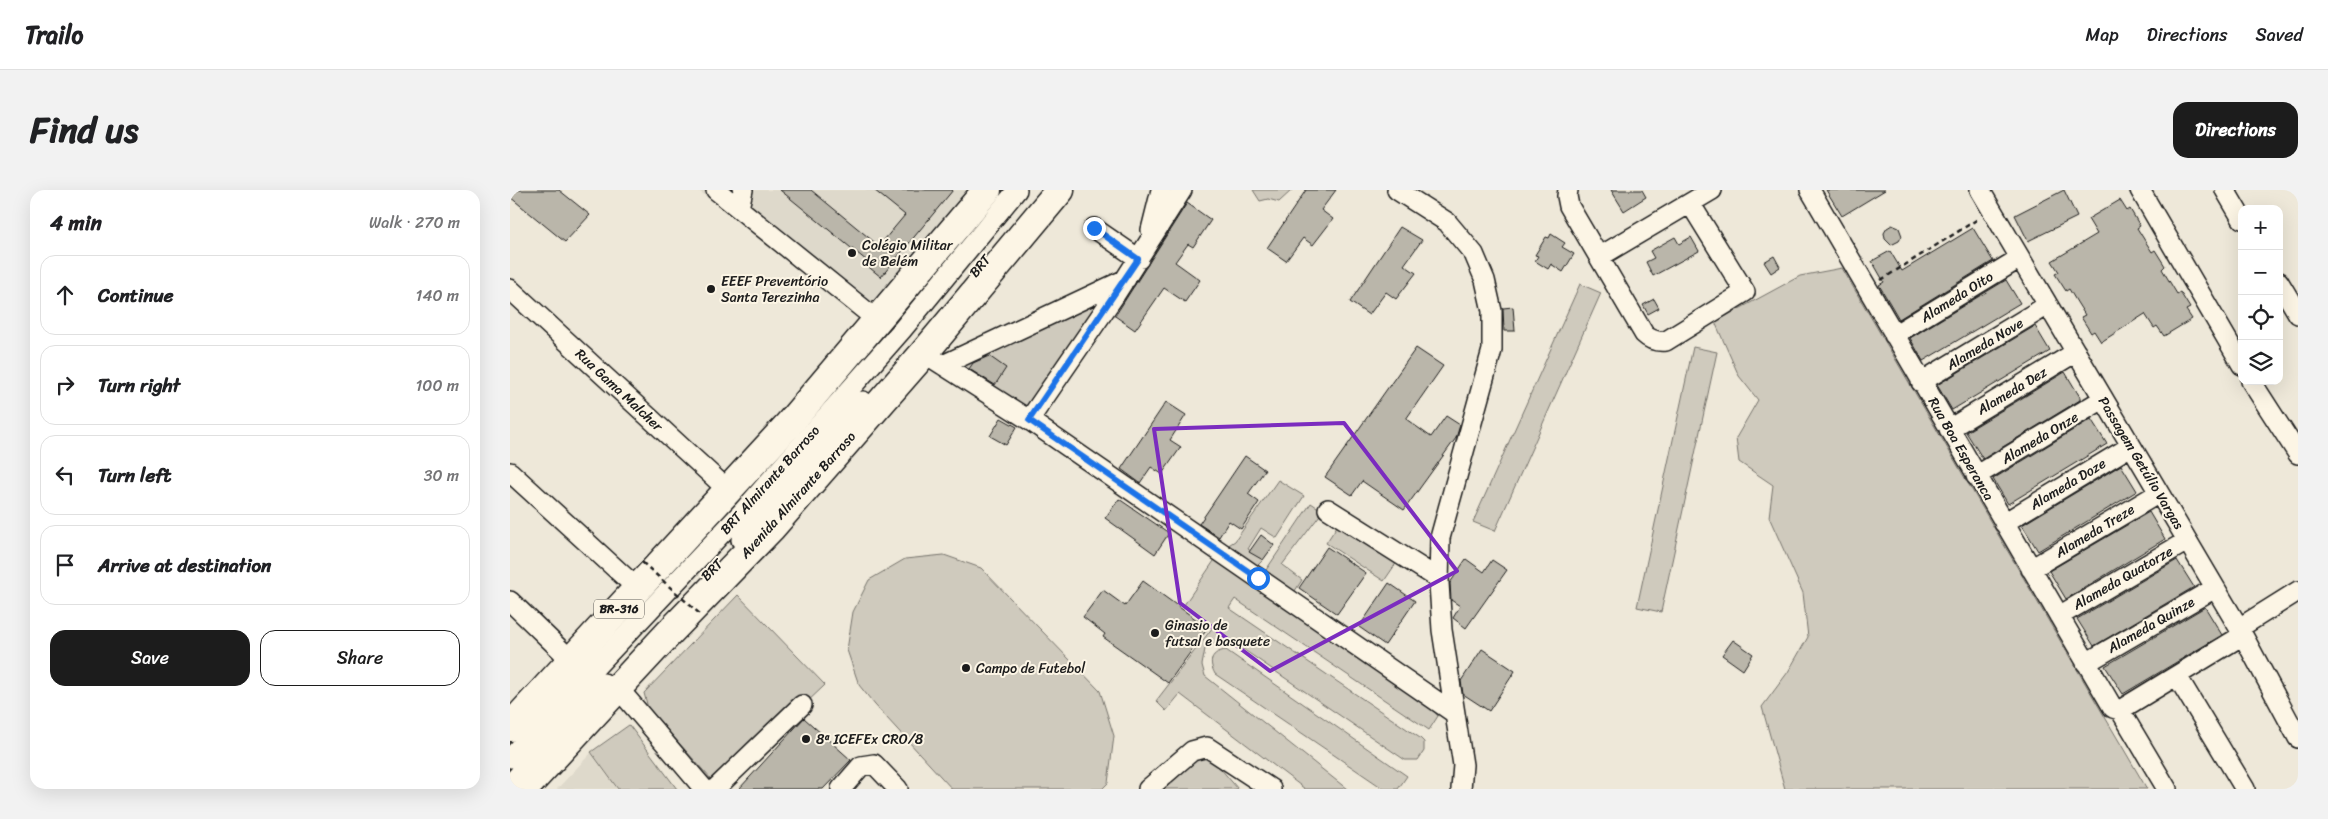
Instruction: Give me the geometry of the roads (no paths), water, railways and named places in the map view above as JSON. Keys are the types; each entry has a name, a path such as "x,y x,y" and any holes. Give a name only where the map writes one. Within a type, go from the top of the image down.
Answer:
{"highway":[{"path":"729,491 790,424 987,190"},
{"name":"Avenida Almirante Barroso","path":"524,789 618,688 934,359 1060,190"},
{"name":"BR-316","path":"510,727 729,491"}],"street":[{"path":"716,190 741,199 877,320"},
{"name":"BRT Almirante Barroso","path":"510,758 743,511 902,330 1017,190"},
{"name":"BRT","path":"510,784 756,523 915,343 1044,190"},
{"path":"1143,252 1161,190"},
{"path":"1029,420 1126,279 1182,190"},
{"path":"1397,190 1447,222 1474,254 1485,280 1492,311 1492,350 1440,538 1439,579 1442,630 1463,765 1461,789"},
{"path":"1568,190 1569,206 1647,337 1661,342 1745,292 1690,202"},
{"path":"1599,258 1712,190"},
{"name":"Rua Boa Esperanca","path":"1810,190 2086,663 2167,789"},
{"name":"Passagem Getúlio Vargas","path":"1980,190 2241,632 2298,738"},
{"path":"2140,190 2238,359"},
{"path":"2225,190 2238,211"},
{"path":"1094,228 1143,252"},
{"name":"Alameda Oito","path":"1894,335 2020,258"},
{"path":"934,359 1126,279"},
{"name":"Rua Gama Malcher","path":"510,289 628,400 729,491"},
{"path":"2283,289 2298,314"},
{"name":"Alameda Nove","path":"1922,382 2048,305"},
{"name":"Alameda Dez","path":"1949,429 2076,352"},
{"path":"934,359 1029,420 1454,713"},
{"path":"2254,385 2298,454"},
{"name":"Alameda Onze","path":"1976,476 2103,399"},
{"name":"Alameda Doze","path":"2004,523 2131,446"},
{"path":"510,472 638,589"},
{"name":"Alameda Treze","path":"2032,569 2159,493"},
{"path":"1328,509 1439,579"},
{"name":"Alameda Quatorze","path":"2059,616 2187,541"},
{"name":"Alameda Quinze","path":"2086,663 2215,588"},
{"path":"2117,709 2177,676 2298,591"},
{"path":"510,601 572,661"},
{"path":"2177,676 2245,789"},
{"path":"618,688 637,708 704,789"},
{"path":"715,789 802,705"},
{"path":"1148,789 1192,751 1207,747 1271,789"},
{"path":"841,789 861,766 874,764 898,789"}],"place":[{"name":"Colégio Militar de Belém","path":"852,253"},
{"name":"EEEF Preventório Santa Terezinha","path":"711,289"},
{"name":"Ginasio de futsal e basquete","path":"1155,633"},
{"name":"Campo de Futebol","path":"966,668"},
{"name":"8ª ICEFEx CRO/8","path":"806,739"}]}
